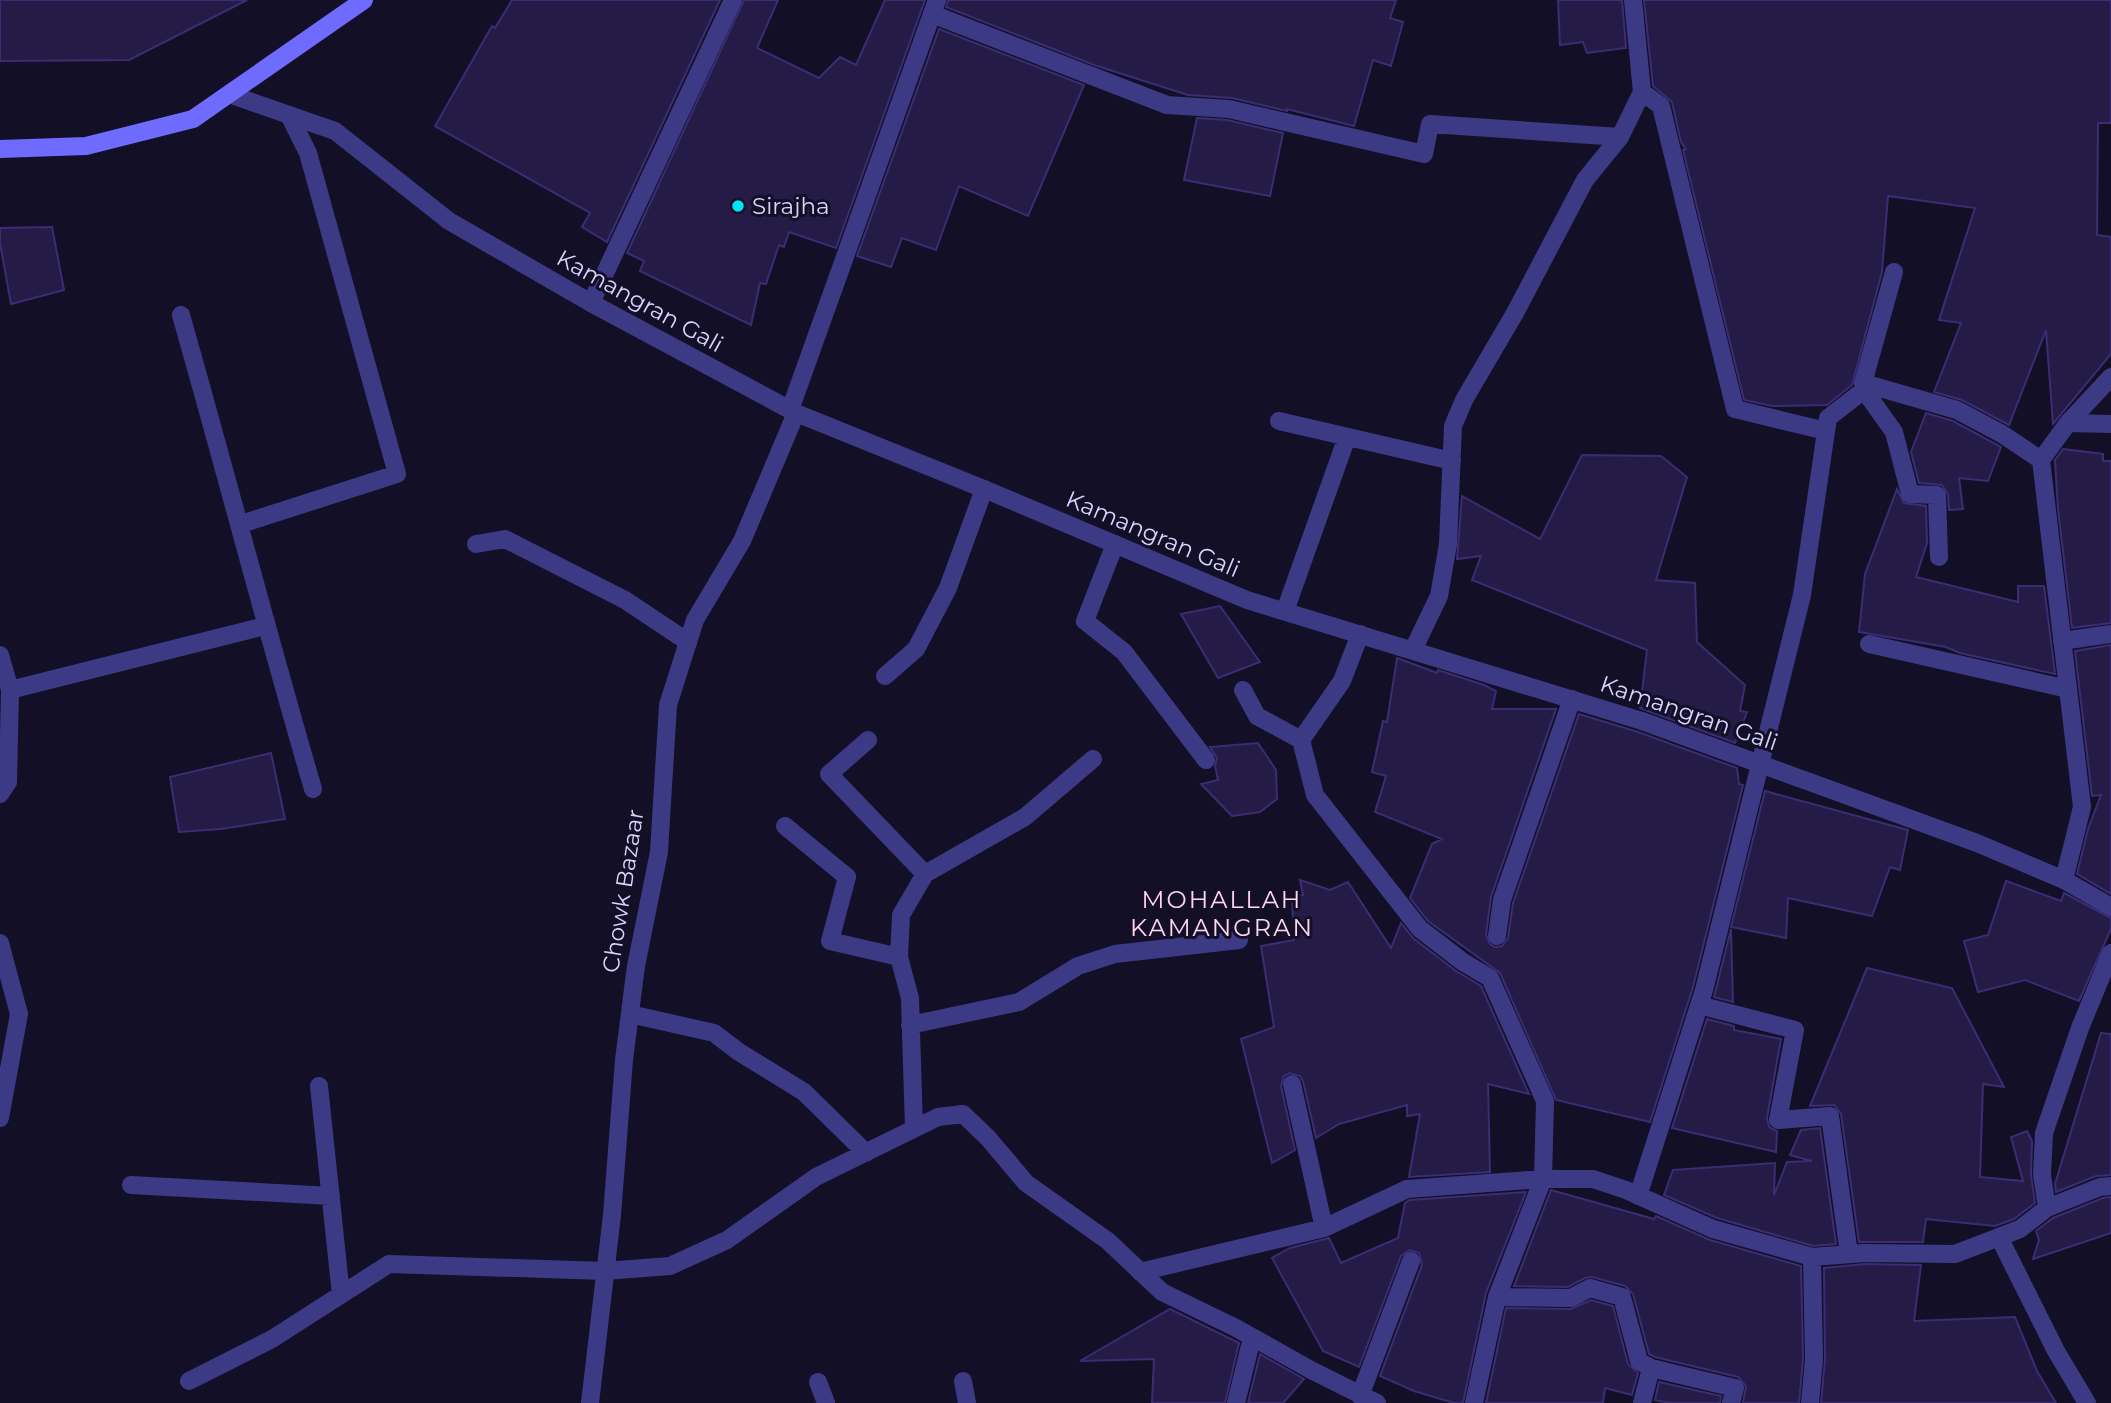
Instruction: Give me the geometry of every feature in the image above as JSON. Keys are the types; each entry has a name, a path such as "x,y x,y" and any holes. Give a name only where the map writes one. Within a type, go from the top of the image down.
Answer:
{"main road":[{"path":"0,149 86,146 193,119 364,0"}],"street":[{"path":"591,303 733,0"},
{"path":"1413,650 1439,596 1448,544 1453,426 1464,400 1515,313 1585,180 1620,138 1642,92 1633,0"},
{"path":"935,7 1167,105 1229,110 1424,154 1430,124 1620,138"},
{"name":"Chowk Bazaar","path":"590,1403 636,966 659,852 668,705 695,620 742,541 793,411 935,7"},
{"path":"1642,92 1661,106 1735,409 1826,432"},
{"name":"Kamangran Gali","path":"229,94 335,131 449,221 591,303 793,411 1247,600 1642,720 1977,843 2064,880 2111,907"},
{"path":"241,524 397,474 308,153 289,115"},
{"path":"1638,1196 1699,1005 1802,595 1828,418 1864,386 1894,271"},
{"path":"181,315 241,524 265,626 313,789"},
{"path":"2064,880 2082,807 2041,460 2068,423 2111,377"},
{"path":"1864,386 1957,410 2002,433 2041,460"},
{"path":"1864,386 1894,432 1910,495 1937,495 1939,557"},
{"path":"1279,421 1452,461"},
{"path":"2068,423 2111,424"},
{"path":"1285,611 1347,437"},
{"path":"885,676 916,649 948,588 984,489"},
{"path":"476,544 505,540 625,600 688,642"},
{"path":"1115,544 1085,621 1124,652 1206,760"},
{"path":"10,690 265,626"},
{"path":"1301,740 1342,681 1360,634"},
{"path":"2062,641 2111,634"},
{"path":"1869,644 2068,689"},
{"path":"0,655 10,690 8,782 0,794"},
{"path":"1243,690 1256,716 1301,740 1315,795 1420,929 1463,962 1490,978 1545,1101 1544,1180 1497,1297 1474,1403"},
{"path":"1497,936 1502,900 1572,699"},
{"path":"868,740 829,774 925,874"},
{"path":"914,1129 910,998 899,957 901,915 925,874 1024,817 1093,759"},
{"path":"785,826 847,877 830,941 899,957"},
{"path":"911,1025 1019,1002 1078,966 1115,954 1240,940"},
{"path":"0,943 19,1014 0,1118"},
{"path":"2047,1208 2042,1175 2044,1133 2080,1028 2111,953"},
{"path":"1699,1005 1795,1030 1778,1120 1830,1116 1849,1254"},
{"path":"630,1014 714,1033 739,1052 804,1092 866,1153"},
{"path":"1292,1084 1324,1228"},
{"path":"319,1086 341,1295"},
{"path":"189,1381 272,1339 389,1264 606,1270 670,1266 727,1240 816,1177 938,1117 963,1114 988,1138 1026,1183 1108,1241 1162,1292 1377,1403"},
{"path":"1140,1272 1324,1228 1407,1189 1593,1179 1713,1229 1812,1257 1849,1254 1955,1254 2020,1229 2047,1208 2100,1187 2111,1186"},
{"path":"131,1185 331,1196"},
{"path":"2000,1238 2056,1351 2087,1403"},
{"path":"1810,1403 1814,1359 1812,1257"},
{"path":"1360,1396 1410,1261"},
{"path":"1497,1297 1571,1298 1590,1288 1622,1297 1639,1361 1651,1368 1735,1388 1731,1403"},
{"path":"1236,1403 1252,1338"},
{"path":"1642,1403 1651,1368"},
{"path":"963,1381 967,1403"},
{"path":"818,1382 826,1403"}],"building":[{"path":"0,0 247,0 129,60 0,61"},
{"path":"512,0 720,0 607,242 582,227 590,213 435,126 492,26 495,28"},
{"path":"744,0 778,0 757,48 819,78 840,57 856,65 885,0 925,0 836,248 789,232 784,247 779,245 766,284 760,283 751,325 640,271 644,261 627,253"},
{"path":"948,0 1396,0 1390,18 1403,22 1391,66 1373,60 1354,126 1232,98 1188,95 1094,65 946,7"},
{"path":"1558,0 1622,0 1626,48 1587,53 1583,42 1560,45"},
{"path":"1644,0 2111,0 2111,123 2098,123 2097,235 2111,237 2111,354 2053,424 2046,330 2009,425 1962,400 1934,392 1961,323 1939,320 1975,208 1888,196 1882,272 1852,385 1827,405 1772,406 1744,400 1683,150 1686,149 1681,142 1672,102 1653,86"},
{"path":"939,29 1084,85 1028,216 959,186 936,250 902,238 891,267 857,256"},
{"path":"1197,118 1227,120 1283,133 1270,196 1184,180"},
{"path":"52,227 64,290 11,304 0,243 0,228"},
{"path":"1926,413 1953,421 2001,447 1988,481 1959,478 1963,509 1949,510 1948,494 1942,485 1919,483 1911,452"},
{"path":"2063,449 2103,454 2103,461 2111,461 2111,623 2072,628 2055,460"},
{"path":"1582,455 1661,456 1687,477 1656,580 1695,583 1697,642 1745,685 1740,711 1747,712 1735,743 1640,708 1647,650 1472,580 1481,556 1457,559 1462,496 1540,539"},
{"path":"1897,489 1904,503 1926,506 1927,543 1916,577 2018,602 2018,586 2044,586 2055,674 1960,653 1946,647 1859,632 1865,574"},
{"path":"1220,606 1260,662 1218,678 1181,614"},
{"path":"2111,645 2111,894 2077,874 2088,829 2101,795 2092,796 2075,651"},
{"path":"1397,658 1496,691 1492,709 1556,709 1491,897 1486,935 1490,944 1495,947 1502,946 1508,938 1513,903 1579,714 1737,768 1739,784 1743,785 1693,987 1650,1122 1556,1100 1500,973 1428,921 1410,898 1432,844 1442,839 1375,812 1386,776 1372,772 1383,721 1387,722"},
{"path":"1258,743 1276,770 1277,799 1260,812 1232,816 1201,784 1218,780 1215,766 1217,758 1210,747"},
{"path":"271,753 285,819 221,829 179,832 170,777"},
{"path":"1765,791 1908,830 1900,870 1890,867 1872,916 1788,898 1786,938 1731,927"},
{"path":"1300,880 1330,890 1348,882 1391,948 1401,923 1413,938 1456,971 1481,986 1529,1094 1488,1084 1490,1172 1409,1177 1420,1114 1407,1116 1407,1105 1339,1124 1316,1138 1303,1081 1300,1076 1290,1073 1284,1076 1281,1086 1295,1150 1272,1163 1241,1039 1274,1027 1261,946 1294,940 1292,898 1303,895"},
{"path":"2006,881 2061,901 2064,893 2111,918 2111,929 2079,1001 2025,980 1978,992 1964,941 1988,935"},
{"path":"1731,929 1733,1002 1714,997"},
{"path":"1867,968 1952,988 2004,1087 1983,1084 1980,1177 2023,1181 2011,1137 2027,1131 2032,1141 2031,1175 2035,1203 2014,1219 1995,1226 1926,1219 1923,1242 1859,1242 1841,1114 1834,1105 1810,1106"},
{"path":"1707,1019 1734,1026 1734,1030 1781,1039 1767,1118 1769,1127 1777,1131 1776,1152 1672,1128"},
{"path":"2101,1033 2111,1034 2111,1175 2096,1176 2056,1192 2055,1184"},
{"path":"1820,1128 1836,1244 1813,1246 1717,1218 1664,1195 1673,1170 1775,1163 1774,1195 1787,1162 1812,1161 1790,1155 1801,1130"},
{"path":"1551,1190 1654,1219 1656,1216 1710,1240 1801,1266 1803,1359 1799,1403 1743,1403 1746,1386 1738,1377 1649,1354 1633,1294 1625,1286 1592,1277 1568,1287 1514,1286"},
{"path":"1526,1192 1486,1293 1463,1403 1454,1403 1414,1391 1380,1376 1422,1265 1419,1253 1410,1250 1401,1256 1359,1367 1323,1351 1272,1258 1290,1248 1329,1238 1341,1263 1398,1238 1405,1203 1410,1200"},
{"path":"2111,1197 2111,1233 2033,1259 2039,1240 2036,1231 2053,1218"},
{"path":"1864,1264 1921,1265 1914,1321 2015,1317 2037,1371 2056,1403 1821,1403 1825,1359 1824,1268"},
{"path":"1591,1300 1613,1306 1628,1364 1638,1373 1632,1395 1605,1388 1603,1403 1486,1403 1506,1308 1571,1309"},
{"path":"1170,1309 1239,1343 1225,1403 1152,1403 1154,1359 1080,1361"},
{"path":"1260,1354 1304,1379 1283,1403 1248,1403"},
{"path":"1659,1382 1721,1396 1720,1403 1669,1403 1655,1400"}],"place":[{"name":"Sirajha","path":"738,206"}],"district":[{"name":"MOHALLAH KAMANGRAN","path":"1222,913"}]}
